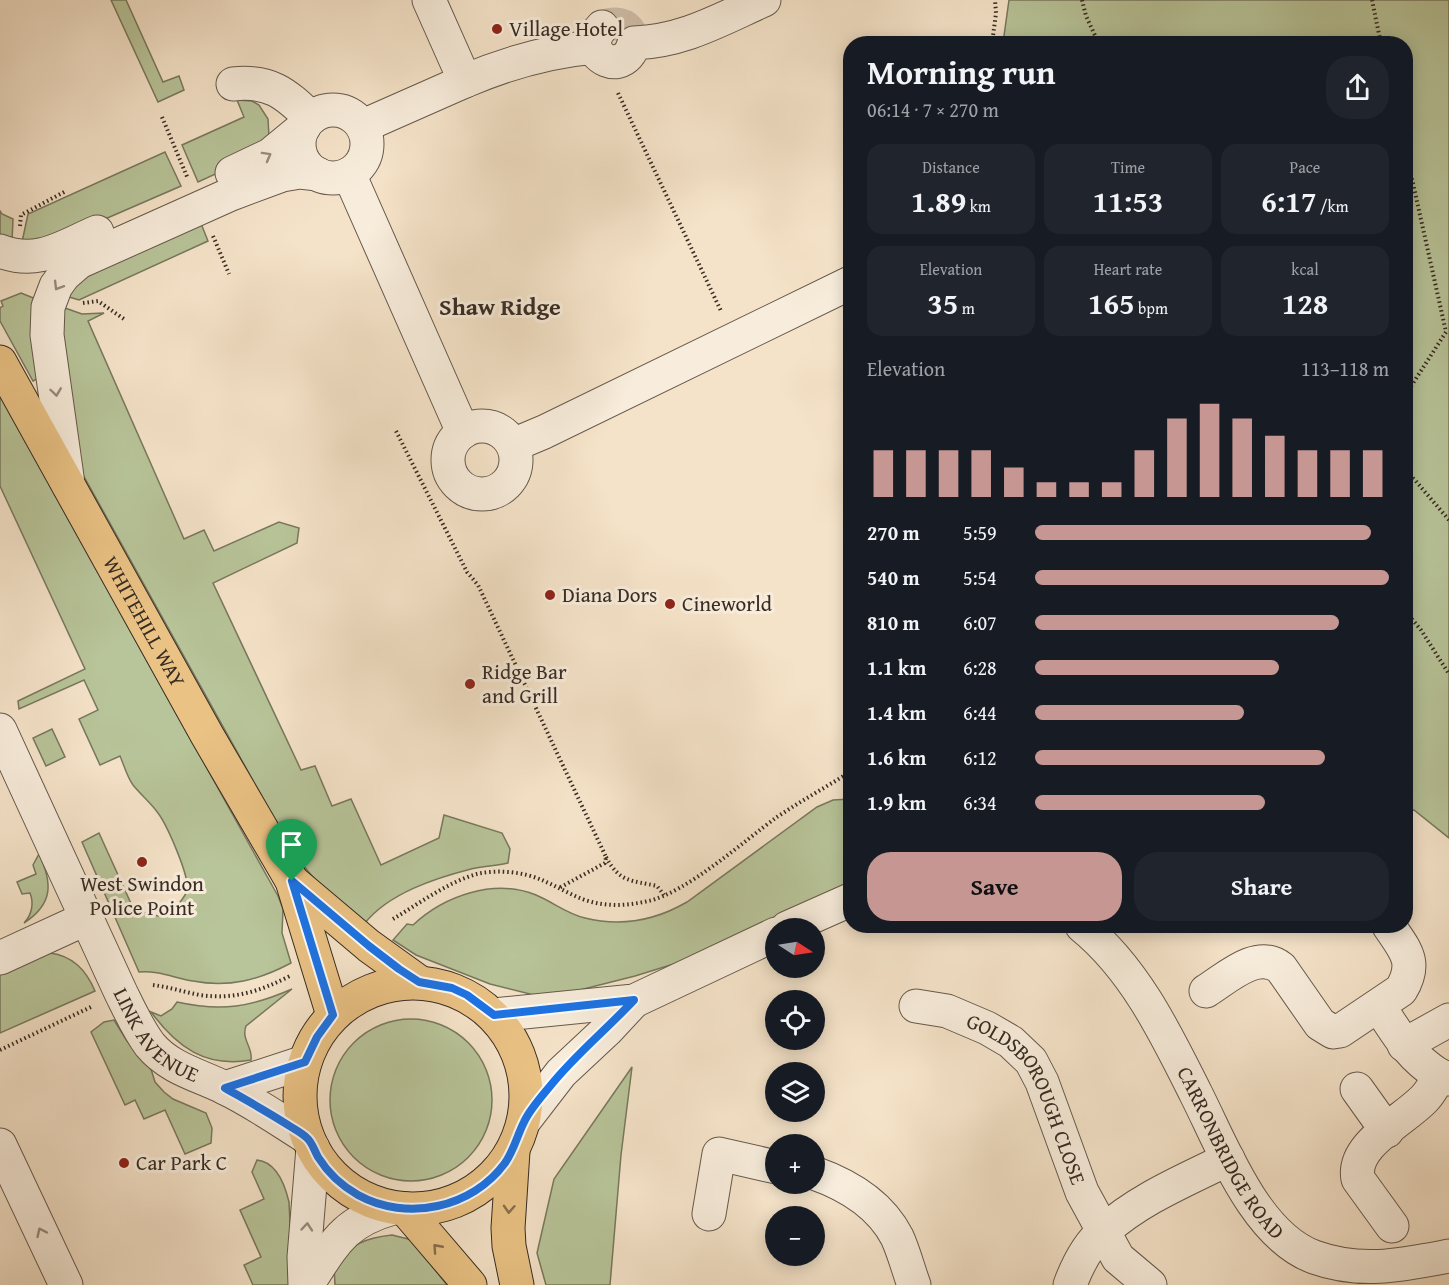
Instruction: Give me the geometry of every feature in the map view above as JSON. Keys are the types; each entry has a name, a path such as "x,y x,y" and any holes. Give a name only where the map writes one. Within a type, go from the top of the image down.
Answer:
{"main road":[{"name":"WHITEHILL WAY","path":"0,362 207,735 292,881 333,1015"},
{"name":"WHITEHILL WAY","path":"292,881 369,946 419,982"},
{"path":"513,1151 493,1176 470,1194 444,1205 430,1208 399,1208 368,1200 346,1187 327,1170 311,1143 300,1106 301,1083 305,1062 317,1037 333,1015 348,1003 383,986 419,982 436,984 459,992 481,1004 494,1015 516,1046 522,1064 527,1102 524,1121 513,1151 508,1228 509,1246 518,1285"},
{"path":"399,1208 470,1285"}],"street":[{"path":"429,0 465,81"},
{"path":"363,126 513,62 599,44 607,61 618,62 628,56 634,44 683,36 764,0"},
{"path":"233,84 267,85 282,93 307,123"},
{"path":"0,252 26,257 48,254 270,155 319,113 339,110 348,113 363,126 367,144 366,153 357,168 334,174 300,172 282,175 231,194 80,262 64,275 56,286 48,307 47,334 68,484"},
{"path":"307,123 300,137 303,158 309,167 334,174 462,432"},
{"path":"513,445 843,286"},
{"path":"476,426 491,427 504,434 513,445 516,453 515,471 507,485 492,494 474,494 459,486 449,468 450,448 455,439 462,432 476,426"},
{"name":"LINK AVENUE","path":"1,733 121,993 137,1026 151,1046 164,1059 183,1071 225,1088 305,1062"},
{"path":"810,918 843,903"},
{"path":"0,958 87,918"},
{"name":"CARRONBRIDGE ROAD","path":"1090,933 1112,953 1143,996 1228,1159 1267,1221 1284,1238 1313,1257 1372,1268 1449,1256"},
{"path":"1206,991 1251,964 1274,962 1281,968 1320,1024 1333,1032 1346,1029 1401,990 1410,970 1407,953 1394,933"},
{"path":"494,1015 634,1000 765,939"},
{"path":"524,1121 561,1073 607,1030 634,1000"},
{"name":"GOLDSBOROUGH CLOSE","path":"916,1006 947,1011 987,1028 1011,1042 1031,1061 1042,1082 1082,1192 1118,1258 1150,1285"},
{"path":"1379,1006 1404,1045 1423,1065 1444,1077 1426,1097 1363,1150 1359,1159 1356,1172 1358,1179 1392,1226"},
{"path":"1404,1045 1449,1020"},
{"path":"225,1088 311,1143 304,1257 306,1285"},
{"path":"1357,1089 1387,1131"},
{"path":"0,1145 66,1285"},
{"path":"709,1214 719,1154 765,1164"},
{"path":"1070,1285 1086,1251 1103,1231 1161,1193 1228,1159"},
{"path":"825,1177 862,1196 889,1224 903,1251 914,1285"},
{"path":"306,1285 331,1248 352,1225 375,1213 399,1208"}],"path":[{"path":"993,36 995,0"},
{"path":"1082,0 1095,36"},
{"path":"1372,0 1379,36"},
{"path":"599,44 735,339"},
{"path":"1413,182 1448,331 1413,384"},
{"path":"396,431 467,572 478,585 614,871 623,879 657,886 664,895"},
{"path":"1413,477 1449,519"},
{"path":"1413,620 1422,630 1449,674"},
{"path":"393,919 450,886 478,874 523,874 542,880 584,900 615,905 651,901 692,879 779,816 843,776"},
{"path":"559,888 605,863 606,857"},
{"path":"0,1050 121,993 144,985 206,996 230,997 260,991 291,976"}],"green space":[{"path":"111,0 126,0 163,82 179,76 184,90 158,102"},
{"path":"1009,0 1449,0 1449,838 1413,810 1413,36 1004,36"},
{"path":"237,100 252,101 259,105 268,119 269,137 257,155 198,182 182,145 244,117"},
{"path":"165,152 181,186 59,239 22,242 28,214"},
{"path":"0,211 13,219 12,242 0,239"},
{"path":"200,221 208,241 79,300 69,297 87,274"},
{"path":"21,293 36,299 41,377 33,381 0,321 0,308 3,306 1,301"},
{"path":"65,308 82,314 104,313 88,321 184,539 204,530 214,551 279,522 299,528 297,543 213,583 301,770 315,766 332,806 351,799 381,865 439,838 444,815 502,833 510,849 508,863 471,869 414,888 387,903 365,923 319,884 295,856 82,473 59,348"},
{"path":"0,396 278,896 283,909 282,933 291,963 255,978 219,984 186,980 159,973 139,972 82,842 99,833 134,910 159,916 173,913 187,890 185,874 162,819 131,782 120,756 100,765 79,719 98,710 84,680 19,709 18,701 85,669 0,486"},
{"path":"52,729 65,757 46,766 33,738"},
{"path":"843,799 843,887 776,918 765,918 765,923 677,963 560,995 538,996 490,984 416,955 393,940 407,924 413,925 439,906 454,898 487,889 520,890 536,895 578,916 598,921 625,922 651,917 687,902 817,807 833,800"},
{"path":"39,854 47,875 48,893 41,908 24,923 30,913 31,897 30,893 22,894 17,882 36,874 33,865"},
{"path":"50,953 65,957 78,965 95,991 0,1033 0,972"},
{"path":"292,989 246,1026 245,1035 251,1060 235,1062 206,1058 182,1045 151,1012 161,1016 172,1009 177,1002 208,1007 249,1004"},
{"path":"411,1019 442,1025 468,1043 486,1069 492,1100 486,1131 468,1157 442,1175 411,1181 380,1175 354,1157 336,1131 330,1100 336,1069 354,1043 380,1025"},
{"path":"114,1020 127,1041 151,1069 155,1082 164,1092 173,1099 206,1113 212,1128 211,1143 185,1154 165,1110 144,1119 135,1100 125,1105 91,1032 104,1022"},
{"path":"632,1067 621,1155 610,1285 546,1285 537,1253 554,1179"},
{"path":"257,1160 269,1165 279,1175 287,1195 293,1285 253,1285 244,1265 261,1257 240,1210 264,1199 252,1172"},
{"path":"392,1235 412,1240 447,1285 335,1285 334,1266 347,1252 366,1240"}],"tunnel":[{"path":"602,27 613,24 623,26 630,32 634,43"}],"place":[{"name":"Village Hotel","path":"497,29"},
{"name":"Diana Dors","path":"550,595"},
{"name":"Cineworld","path":"670,604"},
{"name":"Ridge Bar and Grill","path":"470,684"},
{"name":"West Swindon Police Point","path":"142,862"},
{"name":"Car Park C","path":"124,1163"}],"district":[{"name":"Shaw Ridge","path":"500,307"}],"route":[{"path":"292,881 399,969 419,982 452,988 467,995 494,1015 634,1000 549,1087 524,1121 513,1151 504,1164 482,1186 458,1200 430,1208 393,1208 368,1200 346,1187 327,1170 308,1138 225,1088 305,1062 324,1025 333,1015 292,881"}]}
